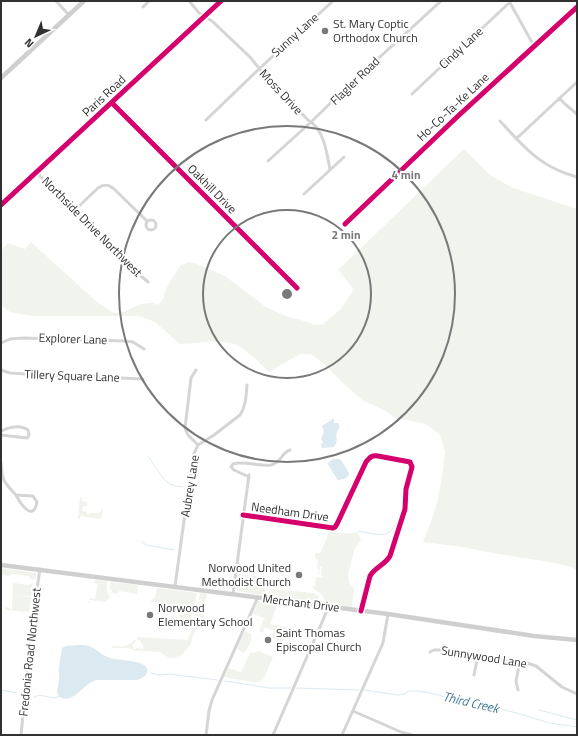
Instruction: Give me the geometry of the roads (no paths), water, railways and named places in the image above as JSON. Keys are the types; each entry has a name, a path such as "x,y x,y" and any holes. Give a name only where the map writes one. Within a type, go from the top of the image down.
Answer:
{"main road":[{"path":"1,78 84,1"},
{"name":"Merchant Drive","path":"1,565 329,606 534,636 577,640"}],"street":[{"path":"56,1 69,15"},
{"path":"143,7 149,1"},
{"name":"Moss Drive","path":"189,1 200,14 205,16 250,57 259,69 308,120 312,122 323,140 330,170"},
{"name":"Paris Road","path":"1,205 221,1"},
{"name":"Sunny Lane","path":"206,120 333,1"},
{"name":"Flagler Road","path":"268,161 312,122 345,89 441,1"},
{"path":"509,2 534,46"},
{"name":"Cindy Lane","path":"412,94 509,2"},
{"name":"Ho-Co-Ta-Ke Lane","path":"345,224 577,7"},
{"path":"516,139 577,82"},
{"path":"559,98 577,114"},
{"name":"Oakhill Drive","path":"112,103 297,288"},
{"path":"500,121 537,159 549,166 577,177"},
{"path":"304,194 344,157"},
{"name":"Northside Drive Northwest","path":"36,172 134,270 148,282"},
{"path":"75,210 98,188 106,185 113,188 147,221"},
{"name":"Explorer Lane","path":"1,343 10,339 23,338 125,341 133,342 144,348"},
{"name":"Tillery Square Lane","path":"1,370 27,374 143,379"},
{"path":"196,370 191,378 185,428 188,435 198,444"},
{"name":"Aubrey Lane","path":"175,586 193,456 198,444 214,435 240,415 245,407 247,385"},
{"path":"1,431 16,426 26,428 29,431 29,436 27,438 1,435"},
{"path":"233,594 249,476 234,470 232,467 233,464 272,465 278,462 286,451 290,450"},
{"name":"Needham Drive","path":"243,515 333,528 337,524 366,462 371,457 374,455 410,462 412,467 406,489 405,509 390,556 388,560 372,572 361,611"},
{"path":"1,463 4,482 22,506 27,510 33,510 36,507 37,502 33,496 16,496"},
{"name":"Fredonia Road Northwest","path":"21,735 33,614 40,569"},
{"path":"206,735 209,711 212,701 258,597"},
{"path":"273,735 329,606"},
{"path":"342,735 383,643 388,614"},
{"name":"Sunnywood Lane","path":"430,652 436,650 520,661 532,664 562,687 577,694"},
{"path":"474,675 478,655"},
{"path":"518,690 516,681 520,661"},
{"path":"353,711 401,732 412,735"}],"waterway":[{"path":"148,456 167,482 183,487"},
{"path":"358,531 385,534 390,532 395,525"},
{"path":"141,541 146,545 174,550"},
{"name":"Third Creek","path":"151,673 217,680"},
{"name":"Third Creek","path":"224,681 269,688 291,688"},
{"name":"Third Creek","path":"296,688 359,690"},
{"name":"Third Creek","path":"1,690 17,693"},
{"name":"Third Creek","path":"365,690 397,695 405,694 408,691 418,691 435,694 450,700 463,700 480,703 550,723 577,727"},
{"name":"Third Creek","path":"34,697 40,695 53,698 60,696"},
{"path":"539,710 577,720"}],"place":[{"name":"St. Mary Coptic Orthodox Church","path":"325,31"},
{"name":"Norwood United Methodist Church","path":"299,575"},
{"name":"Norwood Elementary School","path":"150,615"},
{"name":"Saint Thomas Episcopal Church","path":"268,640"}]}
